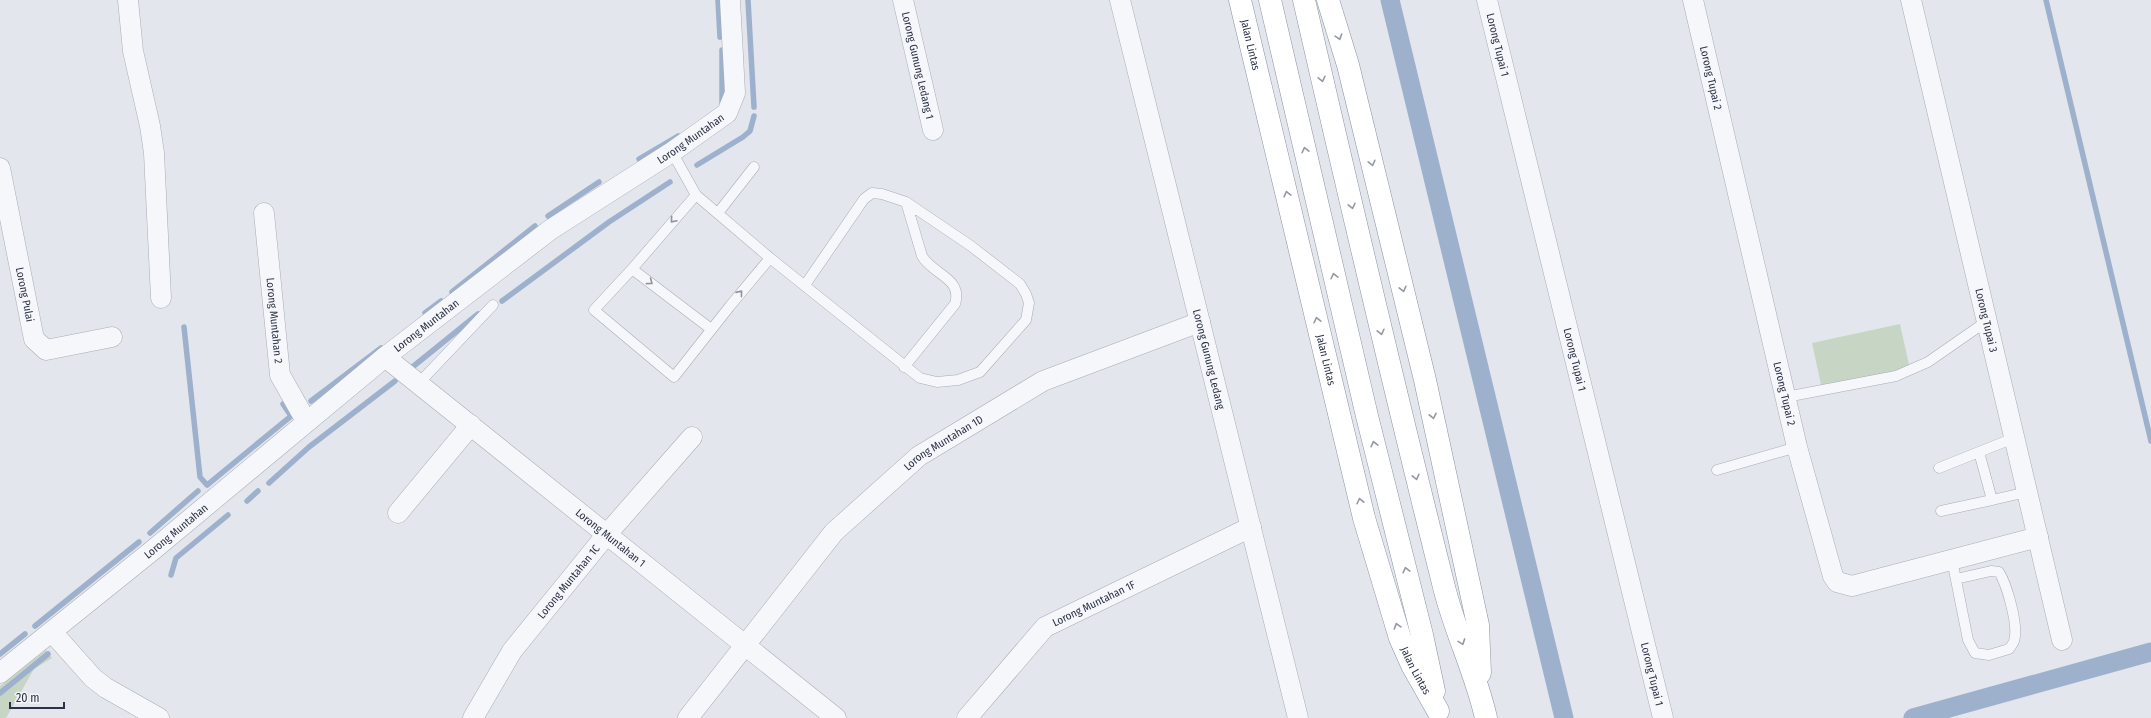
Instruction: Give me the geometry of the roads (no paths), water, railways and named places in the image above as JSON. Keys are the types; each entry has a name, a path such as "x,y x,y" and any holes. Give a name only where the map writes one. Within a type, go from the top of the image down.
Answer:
{"highway":[{"name":"Jalan Lintas","path":"1240,0 1364,518 1400,638 1412,666 1439,715"},
{"name":"Jalan Lintas","path":"1270,0 1367,416 1422,635 1439,715"},
{"path":"1304,0 1397,399 1448,606 1481,694 1486,718"},
{"path":"1328,0 1348,65 1427,388 1478,625 1481,694"}],"street":[{"path":"128,0 133,52 150,126 154,154 161,298"},
{"name":"Lorong Muntahan","path":"0,673 52,632 385,357 550,230 672,152 727,113 732,104 735,93 730,0"},
{"name":"Lorong Gunung Ledang 1","path":"903,0 933,130"},
{"name":"Lorong Gunung Ledang","path":"1120,0 1298,718"},
{"name":"Lorong Tupai 1","path":"1487,0 1663,718"},
{"name":"Lorong Tupai 2","path":"1693,0 1797,447 1820,536 1833,576 1837,582 1852,586 2038,537"},
{"name":"Lorong Tupai 3","path":"1911,0 2062,640"},
{"name":"Lorong Pulai","path":"0,168 34,339 46,350 112,337"},
{"name":"Lorong Muntahan 2","path":"264,213 280,375 306,422"},
{"name":"Lorong Muntahan 1D","path":"688,718 834,532 919,456 1043,381 1200,322"},
{"name":"Lorong Muntahan 1","path":"385,357 472,425 836,718"},
{"path":"398,513 472,425"},
{"name":"Lorong Muntahan 1C","path":"474,718 512,651 607,534 692,437"},
{"name":"Lorong Muntahan 1F","path":"967,718 1045,626 1251,527"},
{"path":"52,632 93,678 106,688 159,718"}],"lane":[{"path":"672,152 696,195 770,258 904,367 920,378 937,382 958,380 980,372 1026,320 1029,303 1020,284 971,246 906,202 882,194 872,193 864,199 805,285"},
{"path":"718,213 754,167"},
{"path":"696,195 632,269 594,310 674,377 711,329 770,258"},
{"path":"904,367 955,304 957,296 957,289 953,284 926,262 922,256 906,202"},
{"path":"632,269 711,329"},
{"path":"419,383 493,305"},
{"path":"1786,397 1896,376 1928,362 1987,321"},
{"path":"1939,468 2014,438"},
{"path":"1717,470 1797,447"},
{"path":"1979,452 1992,500"},
{"path":"1941,511 2027,492"},
{"path":"1952,560 1968,640 1974,653 1988,655 2009,649 2014,641 2016,630 2004,581 1999,572 1991,571 1956,579"}],"waterway":[{"path":"718,0 720,37"},
{"path":"748,0 754,107"},
{"path":"1390,0 1564,718"},
{"path":"2046,0 2151,441"},
{"path":"722,50 722,102"},
{"path":"697,165 743,137 750,131 754,116"},
{"path":"639,159 678,136"},
{"path":"548,216 599,182"},
{"path":"502,301 609,222 670,182"},
{"path":"452,292 535,226"},
{"path":"425,313 441,301"},
{"path":"410,369 478,314"},
{"path":"184,327 200,477 207,485 291,416 283,404"},
{"path":"311,401 381,348"},
{"path":"269,483 309,447 395,381"},
{"path":"150,533 198,491"},
{"path":"247,501 258,491"},
{"path":"171,575 176,558 228,515"},
{"path":"35,626 139,542"},
{"path":"0,654 25,634"},
{"path":"1913,718 2151,652"},
{"path":"0,693 48,654"}]}
